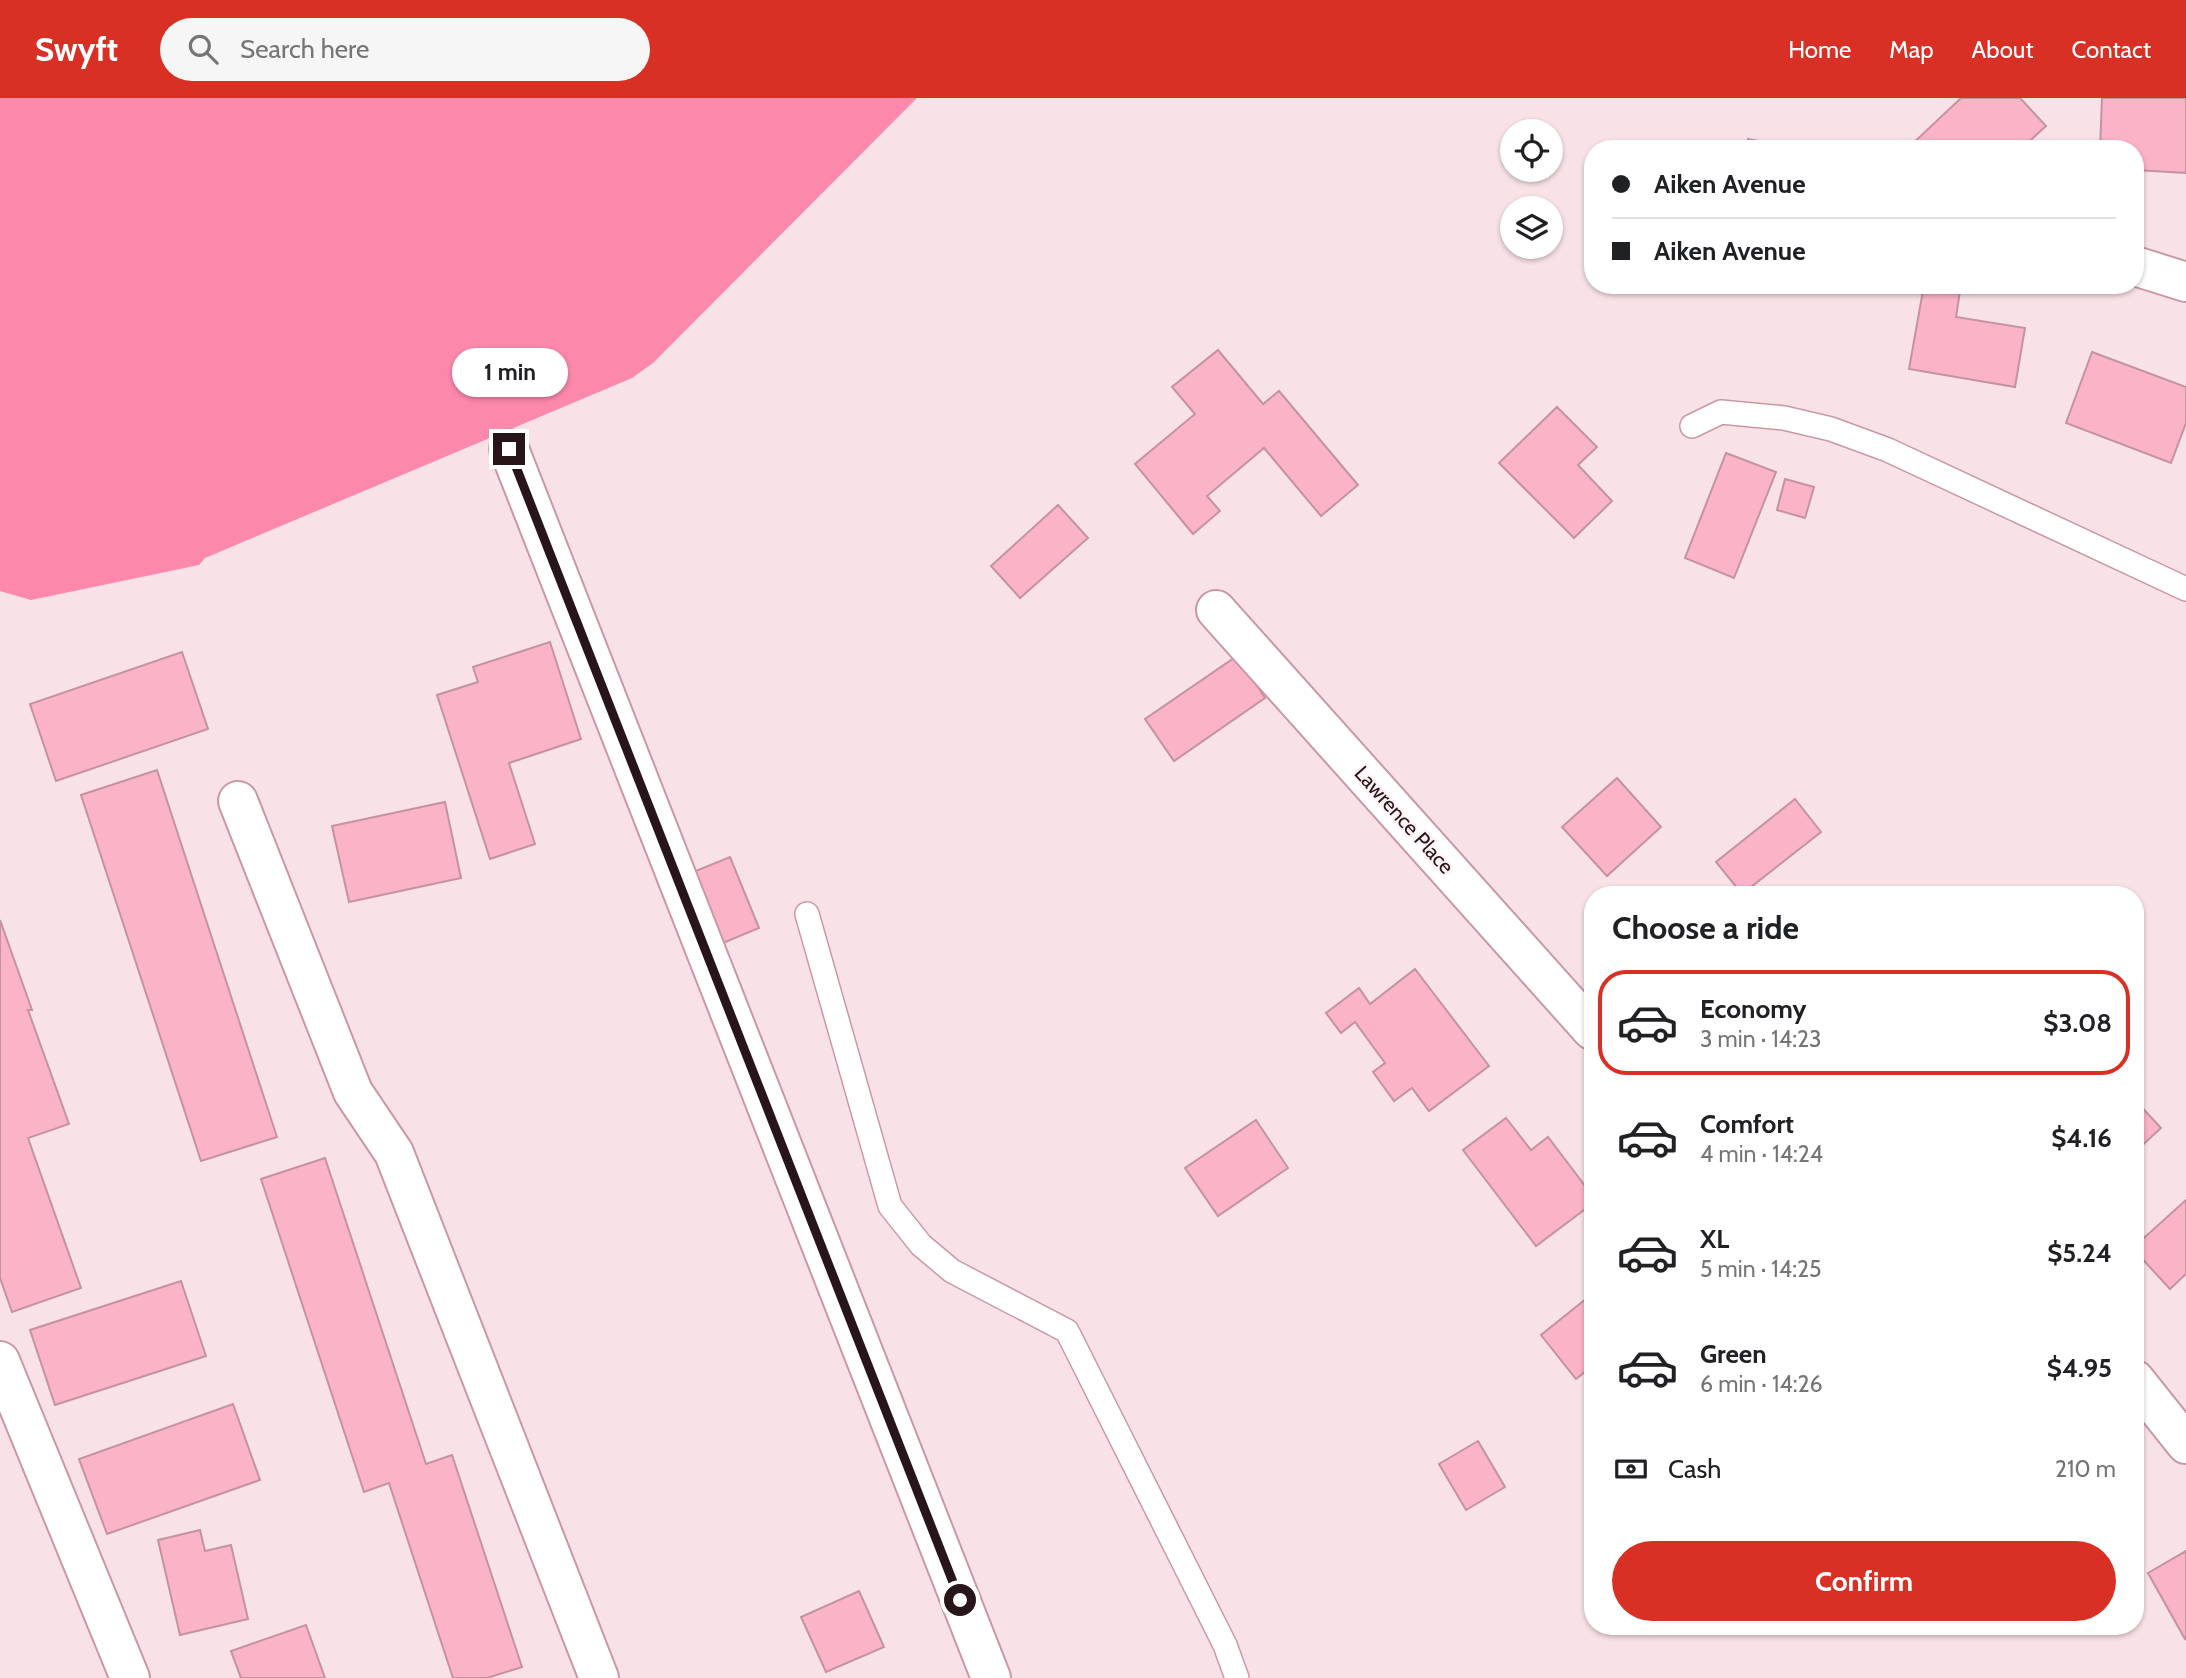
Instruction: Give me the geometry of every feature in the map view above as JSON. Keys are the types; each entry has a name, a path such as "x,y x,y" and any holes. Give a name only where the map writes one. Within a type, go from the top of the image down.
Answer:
{"street":[{"path":"2144,269 2186,282"},
{"path":"509,449 991,1678"},
{"name":"Lawrence Place","path":"1216,610 1584,1021"},
{"path":"238,801 354,1092 394,1153 599,1678"},
{"path":"0,1361 130,1678"},
{"path":"2144,1391 2186,1444"}],"lane":[{"path":"1692,426 1721,412 1784,418 1831,429 1888,450 2186,589"},
{"path":"807,914 890,1206 921,1245 952,1271 1068,1331 1225,1645 1237,1678"}],"shaded area":[{"path":"0,98 917,98 653,363 632,378 205,558 199,565 31,600 0,591"}],"building":[{"path":"1961,98 2020,98 2046,126 2031,140 1917,140"},
{"path":"2102,98 2186,98 2186,173 2144,170 2144,140 2100,140"},
{"path":"1922,294 1960,294 1956,317 2025,328 2015,387 1909,369"},
{"path":"1218,350 1263,404 1279,391 1358,485 1321,516 1264,448 1207,496 1220,511 1193,534 1135,464 1195,414 1172,387"},
{"path":"2092,352 2186,387 2186,423 2171,463 2066,423"},
{"path":"1557,407 1597,447 1578,465 1612,501 1574,538 1499,463"},
{"path":"1726,453 1776,472 1734,578 1685,558"},
{"path":"1785,479 1814,487 1805,518 1777,510"},
{"path":"1058,505 1088,538 1020,598 991,566"},
{"path":"550,642 581,739 509,763 535,844 490,859 437,695 478,682 473,667"},
{"path":"182,652 208,729 56,781 30,704"},
{"path":"1237,656 1265,698 1174,761 1145,719"},
{"path":"157,770 277,1137 201,1161 81,795"},
{"path":"1617,778 1661,827 1607,876 1562,827"},
{"path":"1795,799 1821,832 1752,886 1736,886 1716,862"},
{"path":"445,802 461,878 349,902 332,826"},
{"path":"730,857 759,928 711,948 681,877"},
{"path":"0,920 32,1010 28,1010 69,1124 28,1138 81,1288 12,1312 0,1278"},
{"path":"1415,969 1489,1066 1429,1111 1412,1088 1394,1101 1373,1072 1385,1063 1355,1022 1341,1033 1326,1013 1359,988 1370,1004"},
{"path":"2144,1110 2161,1128 2144,1144"},
{"path":"1506,1118 1531,1150 1548,1137 1584,1184 1584,1210 1536,1246 1463,1150"},
{"path":"1256,1120 1288,1168 1218,1216 1185,1168"},
{"path":"325,1158 426,1464 452,1455 522,1667 487,1678 453,1678 389,1483 364,1492 261,1179"},
{"path":"2186,1200 2186,1274 2170,1289 2144,1261 2144,1238"},
{"path":"181,1281 206,1356 55,1405 30,1330"},
{"path":"1584,1300 1584,1372 1576,1379 1541,1335"},
{"path":"233,1404 260,1480 107,1534 79,1459"},
{"path":"1478,1441 1505,1487 1466,1510 1439,1464"},
{"path":"200,1530 205,1551 231,1545 248,1619 180,1635 158,1540"},
{"path":"2186,1551 2186,1638 2185,1639 2148,1573"},
{"path":"859,1591 884,1647 826,1672 801,1617"},
{"path":"306,1625 325,1678 241,1678 231,1651"}],"route":[{"path":"509,449 960,1600"}]}
